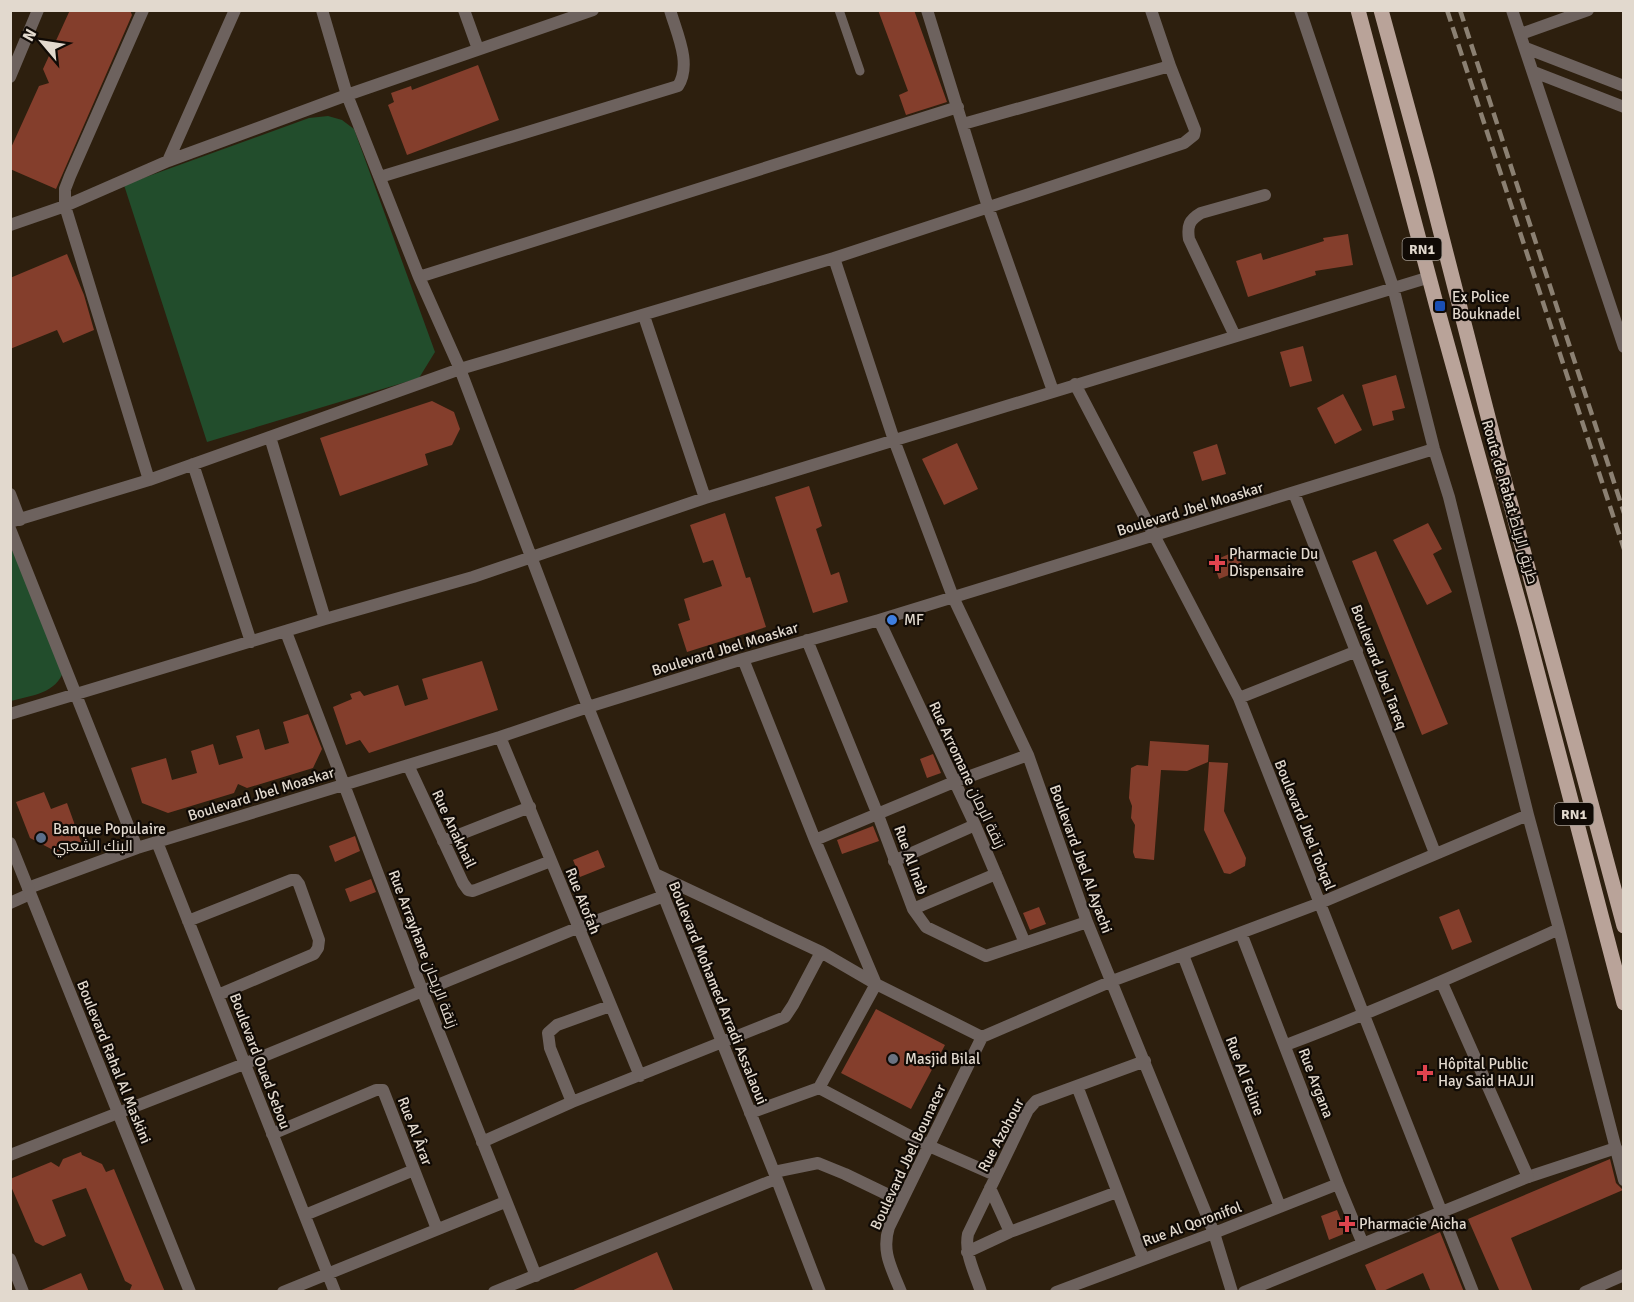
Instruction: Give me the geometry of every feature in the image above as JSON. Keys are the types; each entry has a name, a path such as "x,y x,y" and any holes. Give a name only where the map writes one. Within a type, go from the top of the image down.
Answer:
{"main road":[{"name":"Route de Rabat طريق الرباط","path":"1358,10 1525,625 1623,1003"},
{"name":"Route de Rabat طريق الرباط","path":"1381,10 1426,175 1503,479 1623,926"}],"street":[{"path":"10,78 38,10"},
{"path":"143,10 70,176 65,189 65,206 149,480"},
{"path":"168,161 235,10"},
{"name":"Boulevard Mohamed Arradi Assalaoui","path":"322,10 347,95 419,277 460,369 588,706 820,1292"},
{"path":"464,10 478,49"},
{"path":"10,225 65,206 168,161 347,95 478,49 541,30 593,10"},
{"path":"380,177 678,86 685,68 669,10"},
{"path":"927,10 988,207 1053,391"},
{"path":"10,495 15,521 149,480 460,369 834,258 1184,143 1190,139 1195,130 1151,10"},
{"path":"1300,10 1393,287 1434,449 1449,497 1623,1180"},
{"path":"1512,10 1623,347"},
{"path":"1521,34 1587,10"},
{"path":"1526,48 1623,86"},
{"path":"963,124 1170,66"},
{"path":"1534,72 1623,107"},
{"path":"419,277 958,107"},
{"path":"1235,336 1189,239 1187,228 1192,218 1201,213 1265,195"},
{"name":"Boulevard Jbel Al Ayachi","path":"834,258 894,440 952,597 1028,755 1088,922 1214,1233 1232,1292"},
{"path":"10,714 531,558 705,498 1430,277"},
{"path":"644,316 705,498"},
{"name":"Boulevard Jbel Tobqal","path":"1075,384 1239,698 1473,1292"},
{"path":"270,437 325,619"},
{"name":"Boulevard Jbel Moaskar","path":"10,903 29,891 137,848 500,737 588,706 1153,537 1434,449"},
{"path":"193,464 251,642"},
{"name":"Boulevard Jbel Tareq","path":"1293,493 1435,853"},
{"path":"10,529 137,848"},
{"name":"Rue Arromane زنقة الرمان","path":"879,620 975,825 1024,943"},
{"name":"Rue Arrayhane زنقة الريحان","path":"286,632 422,990 536,1276"},
{"name":"Rue Al Inab","path":"807,640 878,815 913,909 926,927 986,956 1088,922"},
{"path":"1239,698 1357,651"},
{"path":"743,659 814,840 876,984"},
{"name":"Rue Atofah","path":"500,737 640,1076"},
{"path":"814,840 954,782 1028,755"},
{"name":"Rue Anakhail","path":"408,765 463,883 471,890 551,861"},
{"path":"442,841 530,807"},
{"path":"655,874 821,952 876,984 982,1037 1112,981 1320,903 1528,814"},
{"path":"894,861 975,825"},
{"name":"Boulevard Oued Sebou","path":"157,842 335,1292"},
{"name":"Boulevard Rahal Al Maskini","path":"10,843 190,1292"},
{"path":"913,909 996,874"},
{"path":"188,921 291,880 296,880 299,884 319,940 314,954 218,995"},
{"path":"10,1155 244,1064 578,928 664,896"},
{"path":"1286,1045 1365,1016 1559,929"},
{"name":"Rue Argana","path":"1241,933 1363,1244"},
{"path":"482,1142 572,1102 785,1017 821,952"},
{"name":"Rue Al Feline","path":"1182,955 1280,1207"},
{"path":"1442,983 1528,1177"},
{"path":"750,1113 819,1088 876,984"},
{"path":"572,1102 550,1048 548,1033 557,1025 610,1006"},
{"name":"Boulevard Jbel Bounacer","path":"900,1291 885,1242 889,1227 982,1037"},
{"name":"Rue Azohour","path":"967,1252 968,1234 1028,1110 1036,1101 1145,1060"},
{"path":"1077,1086 1143,1258"},
{"path":"819,1088 929,1146 995,1175"},
{"name":"Rue Al Ârar","path":"272,1134 380,1089 385,1092 437,1229"},
{"path":"1244,1292 1528,1177 1616,1148"},
{"path":"494,1292 775,1176 818,1163 901,1201"},
{"path":"305,1215 414,1170"},
{"name":"Rue Al Qoronifol","path":"1056,1292 1338,1184"},
{"path":"990,1188 1010,1232"},
{"path":"981,1292 967,1252 1010,1232 1117,1192"},
{"path":"283,1292 505,1202"},
{"path":"10,1259 23,1292"},
{"path":"1585,1292 1623,1275"}],"lane":[{"path":"839,10 860,71"}],"green space":[{"path":"328,116 342,120 354,129 435,352 419,378 207,442 124,185 309,118"},
{"path":"10,545 64,670 60,678 49,689 11,701"}],"building":[{"path":"70,10 130,10 132,15 56,189 10,169 10,150 39,86 49,83 43,69"},
{"path":"878,10 914,10 947,102 906,115 899,95 908,91"},
{"path":"478,65 499,120 407,155 388,105 394,102 391,93 411,86 412,90"},
{"path":"1348,234 1353,265 1315,271 1316,275 1248,297 1236,261 1261,253 1263,260 1324,241 1323,238"},
{"path":"67,254 84,295 94,330 63,343 57,330 10,349 10,278"},
{"path":"1303,346 1312,381 1290,387 1280,352"},
{"path":"1396,375 1405,408 1392,411 1394,420 1373,426 1362,385"},
{"path":"1343,394 1362,430 1335,444 1317,408"},
{"path":"432,401 454,412 460,429 452,445 425,454 428,465 340,496 320,438"},
{"path":"957,443 978,489 944,505 922,459"},
{"path":"1217,444 1226,474 1202,481 1193,452"},
{"path":"809,486 822,526 816,529 831,575 839,572 848,602 813,613 775,497"},
{"path":"725,513 746,578 750,577 766,627 687,652 678,624 690,620 684,599 722,586 713,560 703,563 690,525"},
{"path":"1428,523 1442,549 1433,554 1452,592 1427,605 1393,540"},
{"path":"1236,551 1244,569 1219,579 1213,561"},
{"path":"1376,551 1448,724 1422,735 1352,561"},
{"path":"482,661 498,710 369,753 360,740 346,745 333,707 352,699 350,694 360,691 364,696 398,685 405,706 428,699 422,679"},
{"path":"308,714 322,749 313,768 247,788 238,784 234,793 168,813 142,803 131,768 166,758 172,780 197,773 191,751 213,744 219,765 243,758 236,736 259,729 265,750 289,743 283,722"},
{"path":"1150,741 1209,745 1208,762 1187,771 1161,770 1154,860 1135,858 1133,852 1135,825 1131,818 1132,806 1129,798 1131,768 1137,765 1148,766"},
{"path":"933,754 941,773 927,778 920,759"},
{"path":"1209,762 1228,763 1224,811 1246,858 1245,866 1230,874 1224,873 1204,830"},
{"path":"44,792 51,809 67,803 81,842 57,852 30,838 16,802"},
{"path":"873,826 879,841 842,854 837,840"},
{"path":"355,836 360,851 335,862 329,846"},
{"path":"598,850 605,867 580,877 573,860"},
{"path":"371,879 376,892 350,902 345,889"},
{"path":"1039,907 1046,924 1030,930 1023,913"},
{"path":"1459,909 1472,942 1452,950 1439,917"},
{"name":"Masjid Bilal","path":"876,1009 945,1045 911,1109 841,1073"},
{"path":"81,1152 82,1155 102,1164 106,1172 114,1169 165,1292 129,1292 132,1285 125,1281 86,1188 52,1200 66,1236 43,1246 35,1242 10,1184 10,1179 51,1162 59,1167 63,1159"},
{"path":"1610,1159 1616,1183 1623,1190 1511,1238 1533,1292 1500,1292 1468,1219"},
{"path":"1337,1210 1346,1233 1329,1240 1321,1216"},
{"path":"1440,1232 1464,1292 1431,1292 1423,1273 1377,1292 1365,1265"},
{"path":"657,1252 674,1292 569,1292"},
{"path":"81,1273 89,1292 37,1292"}],"railway":[{"path":"1447,10 1624,549"},
{"path":"1460,10 1624,513"}],"place":[{"name":"Ex Police Bouknadel","path":"1440,306"},
{"name":"Pharmacie Du Dispensaire","path":"1217,563"},
{"name":"MF","path":"892,620"},
{"name":"Banque Populaire البنك الشعبي","path":"41,838"},
{"name":"Masjid Bilal","path":"893,1059"},
{"name":"Hôpital Public Hay Said HAJJI","path":"1425,1073"},
{"name":"Pharmacie Aicha","path":"1347,1224"}]}
